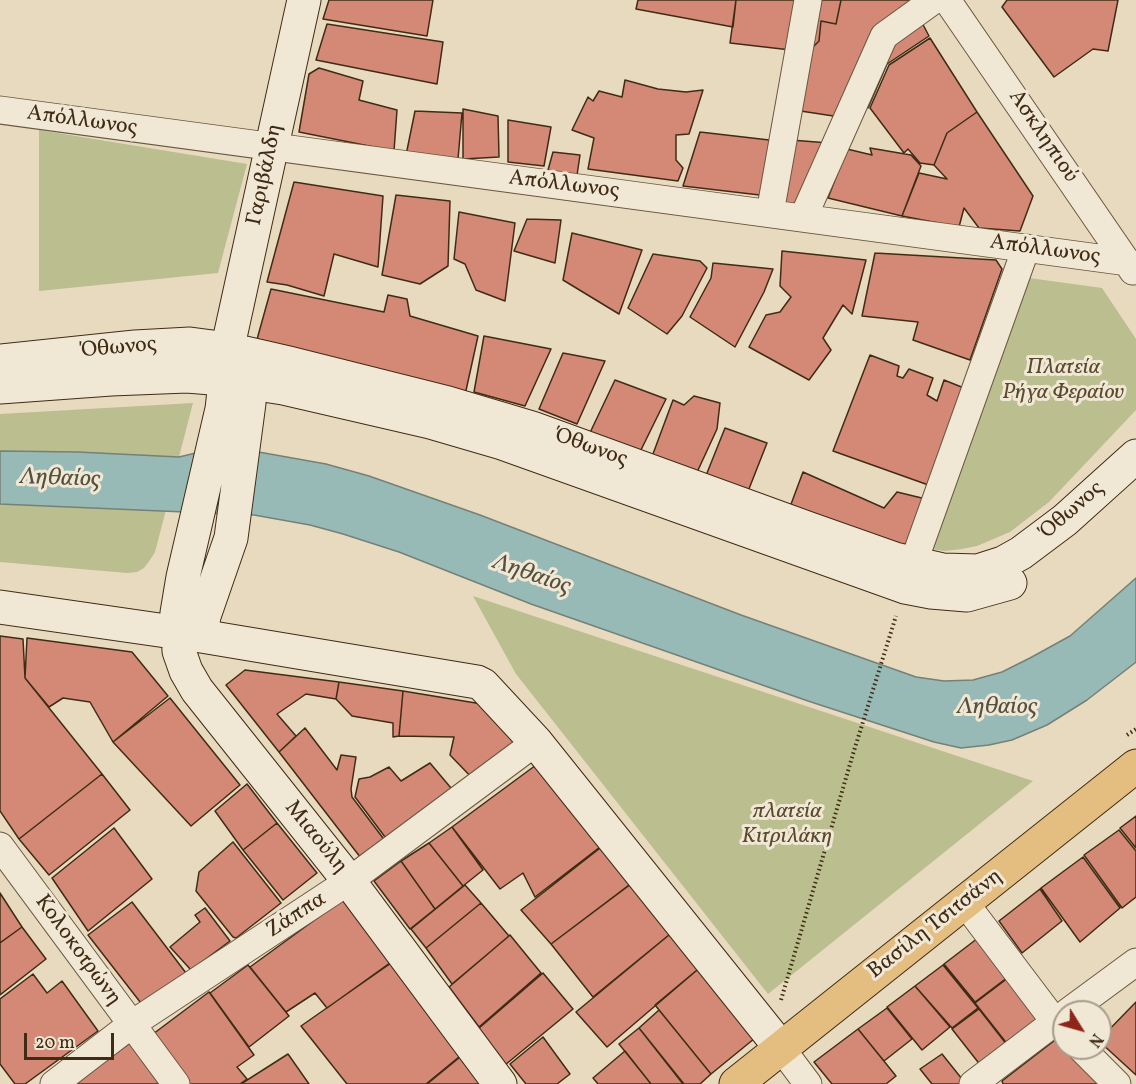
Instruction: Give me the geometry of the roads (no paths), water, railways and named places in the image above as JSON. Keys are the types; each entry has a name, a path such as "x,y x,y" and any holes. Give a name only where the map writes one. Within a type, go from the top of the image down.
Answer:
{"main road":[{"name":"Βασίλη Τσιτσάνη","path":"736,1084 1136,766"}],"street":[{"name":"Γαριβάλδη","path":"234,387 271,148 304,0"},
{"path":"770,213 808,0"},
{"path":"803,218 884,36 934,0"},
{"name":"Ασκληπιού","path":"947,0 1132,269"},
{"name":"Απόλλωνος","path":"0,110 1026,248 1132,269"},
{"path":"913,564 1026,248"},
{"name":"Όθωνος","path":"0,361 135,346 190,344 234,387 289,363 448,403 532,428 807,528 913,564 943,570 968,572 1003,563 1040,540 1136,456"},
{"path":"0,387 162,376 234,387 283,388 430,422 482,437 872,576 905,587 940,593 967,595 1025,575 1068,544 1136,483"},
{"path":"189,634 204,616 231,538 234,387"},
{"name":"Μιαούλη","path":"234,387 183,577 177,613 189,634 182,660 197,690 349,881 500,1084"},
{"path":"0,607 189,634 477,682 493,694 536,742 808,1084"},
{"name":"Ζάππα","path":"54,1084 132,1024 349,881 536,742"},
{"name":"Κολοκοτρώνη","path":"0,846 176,1084"},
{"path":"965,903 1052,1007"},
{"path":"1088,1000 1136,962"},
{"path":"973,1084 1052,1028"},
{"path":"1093,1060 1117,1084"}],"water":[{"name":"Ληθαίος","path":"225,446 326,464 369,476 480,515 741,615 916,677 944,681 973,680 1002,672 1070,636 1136,578 1136,662 1087,700 1047,725 1012,740 961,748 934,742 808,701 531,604 399,552 310,525 254,515 0,504 0,451 179,457"}],"park label":[{"name":"Πλατεία Ρήγα Φεραίου","path":"1063,382"},
{"name":"πλατεία Κιτριλάκη","path":"787,826"}]}
